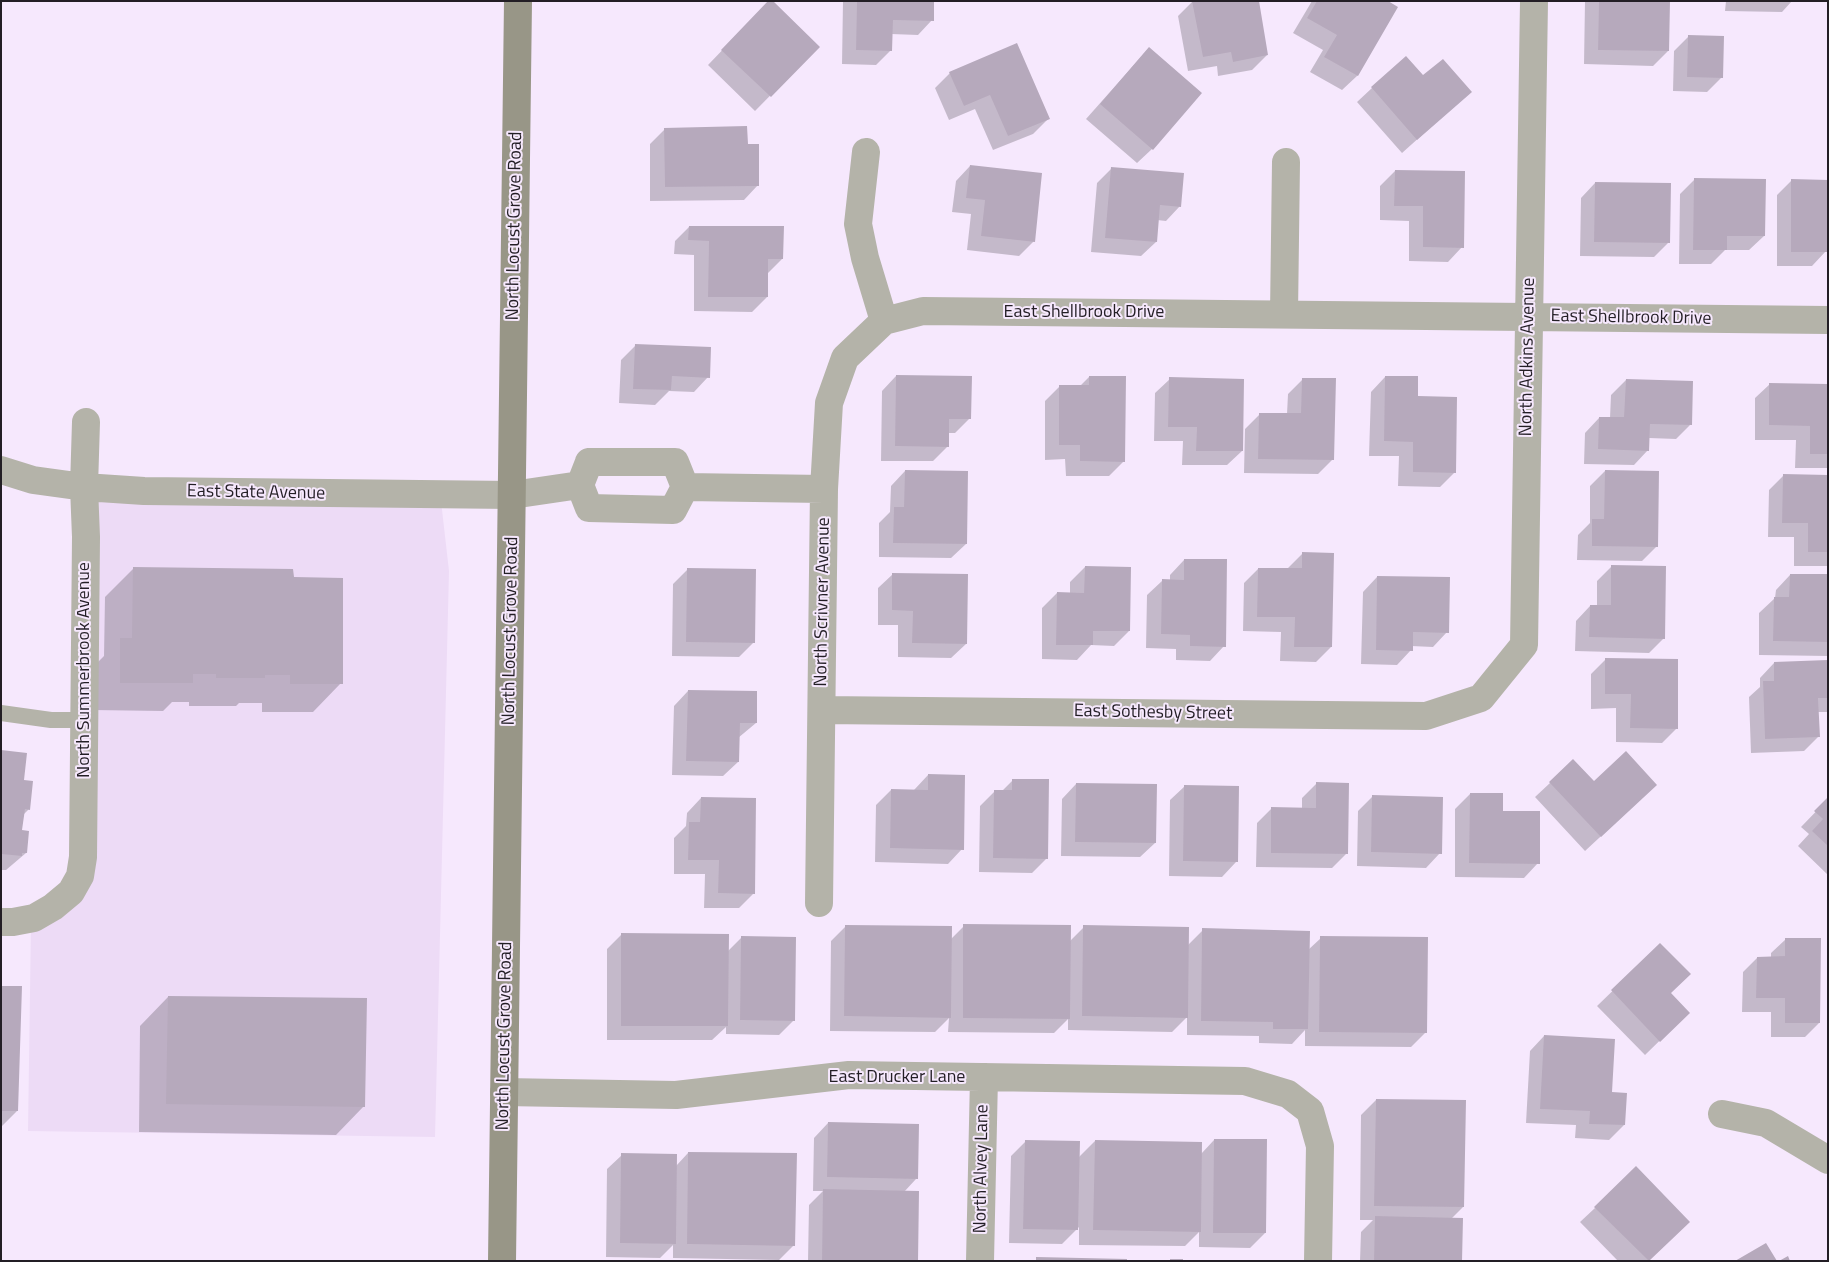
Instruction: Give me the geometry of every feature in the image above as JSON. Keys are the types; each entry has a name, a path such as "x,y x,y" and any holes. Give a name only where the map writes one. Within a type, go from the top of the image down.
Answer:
{"main road":[{"name":"North Locust Grove Road","path":"502,1261 518,1"}],"street":[{"name":"North Adkins Avenue","path":"1481,698 1524,645 1534,1"},
{"path":"866,152 858,224 865,258 884,321"},
{"path":"1284,314 1286,162"},
{"name":"East Shellbrook Drive","path":"884,321 923,311 1828,320"},
{"name":"North Scrivner Avenue","path":"819,903 824,489 829,403 845,358 884,321"},
{"name":"North Summerbrook Avenue","path":"1,922 34,918 53,907 71,892 80,876 83,857 85,720 86,537 84,488 86,422"},
{"path":"589,462 675,462 685,487 673,510 589,508 580,485 589,462"},
{"name":"East State Avenue","path":"1,470 32,480 84,488 144,491 512,495"},
{"path":"512,495 580,485"},
{"path":"685,487 824,489"},
{"name":"East Sothesby Street","path":"822,710 1426,716 1481,698"},
{"name":"East Drucker Lane","path":"504,1092 676,1095 849,1075 1245,1081 1288,1094 1310,1111 1320,1146 1318,1261"},
{"name":"North Alvey Lane","path":"980,1261 984,1077"},
{"path":"1722,1114 1766,1123 1828,1160"}],"lane":[{"path":"1,713 51,720 85,720"}],"shaded area":[{"path":"91,493 441,501 449,571 435,1137 28,1131 31,924 78,893"}],"building":[{"path":"768,1 773,1 820,47 771,97 721,50"},
{"path":"857,1 934,1 934,21 893,20 892,51 856,50"},
{"path":"1192,1 1259,1 1268,55 1233,62 1231,52 1203,57"},
{"path":"1317,1 1388,1 1398,7 1358,76 1324,57 1337,35 1307,18"},
{"path":"1599,1 1670,1 1669,51 1598,50"},
{"path":"1688,35 1724,36 1723,78 1687,77"},
{"path":"1017,43 1050,119 1008,136 990,95 964,106 949,72"},
{"path":"1149,47 1202,93 1153,150 1100,104"},
{"path":"1406,56 1423,75 1443,59 1472,92 1417,140 1371,87"},
{"path":"747,126 748,144 759,144 759,186 665,187 664,128"},
{"path":"970,165 1042,173 1035,242 981,236 985,200 966,198"},
{"path":"1111,167 1184,173 1181,207 1160,205 1157,242 1105,238"},
{"path":"1395,170 1465,171 1464,248 1423,247 1423,206 1394,206"},
{"path":"1694,178 1766,179 1765,236 1727,236 1727,250 1693,250"},
{"path":"1791,179 1828,180 1828,252 1791,252"},
{"path":"1595,182 1671,183 1670,243 1594,242"},
{"path":"689,226 784,226 783,259 768,259 768,297 708,297 709,241 688,240"},
{"path":"635,344 711,347 710,378 672,376 671,390 633,389"},
{"path":"896,375 972,376 971,419 949,419 949,447 895,446"},
{"path":"1089,376 1126,376 1125,462 1080,461 1080,445 1059,445 1059,385 1089,385"},
{"path":"1385,376 1418,376 1418,396 1457,397 1456,473 1413,472 1413,442 1384,441"},
{"path":"1169,377 1244,379 1243,451 1196,451 1197,427 1168,427"},
{"path":"1302,378 1336,378 1334,460 1258,459 1259,413 1301,413"},
{"path":"1626,379 1693,381 1692,425 1650,424 1649,451 1598,449 1599,417 1624,417"},
{"path":"1769,383 1828,384 1828,454 1810,454 1810,426 1769,425"},
{"path":"905,470 968,471 967,544 893,543 894,507 904,507"},
{"path":"1605,470 1659,471 1658,547 1592,546 1592,519 1604,519"},
{"path":"1783,474 1828,475 1828,552 1808,552 1808,523 1782,523"},
{"path":"1302,552 1334,553 1332,647 1294,647 1295,617 1257,617 1258,568 1302,568"},
{"path":"1184,559 1227,559 1226,647 1190,646 1190,635 1161,634 1162,579 1184,580"},
{"path":"1611,565 1666,566 1665,639 1589,637 1590,605 1611,605"},
{"path":"1085,566 1131,567 1130,631 1093,631 1093,645 1056,645 1057,592 1084,593"},
{"path":"133,567 293,569 294,577 343,578 343,684 290,684 290,675 265,675 265,678 216,678 216,674 193,674 193,683 120,683 120,638 132,638"},
{"path":"687,568 756,569 755,643 686,642"},
{"path":"892,573 968,574 967,644 912,643 913,611 892,610"},
{"path":"1790,574 1828,574 1828,642 1773,641 1774,597 1789,597"},
{"path":"1377,576 1450,577 1449,633 1413,632 1413,651 1376,650"},
{"path":"1605,658 1678,659 1678,729 1630,728 1631,694 1605,694"},
{"path":"1828,660 1828,698 1818,698 1820,737 1765,739 1763,681 1774,681 1774,662"},
{"path":"688,690 757,691 757,723 740,723 739,762 686,761"},
{"path":"1,750 27,753 24,780 33,781 30,810 25,809 22,830 29,831 27,853 22,853 22,856 1,854"},
{"path":"1626,751 1657,785 1601,837 1549,782 1573,759 1594,781"},
{"path":"928,774 965,775 964,850 890,848 891,789 928,790"},
{"path":"1012,779 1049,779 1048,859 993,858 994,790 1012,790"},
{"path":"1316,782 1349,783 1348,854 1271,853 1271,807 1316,808"},
{"path":"1076,783 1157,784 1156,843 1075,842"},
{"path":"1184,785 1239,786 1238,862 1183,861"},
{"path":"1470,793 1503,793 1503,811 1540,811 1540,864 1469,863"},
{"path":"1372,795 1443,797 1442,854 1371,852"},
{"path":"701,797 756,798 755,894 718,893 719,860 688,860 689,822 700,822"},
{"path":"1828,797 1828,846 1812,831 1823,819 1814,811"},
{"path":"963,924 1071,925 1070,1019 963,1018"},
{"path":"845,925 952,926 951,1018 844,1016"},
{"path":"1083,925 1189,927 1188,1018 1082,1016"},
{"path":"1202,928 1310,931 1308,1029 1273,1029 1273,1022 1201,1021"},
{"path":"621,933 729,934 728,1026 621,1026"},
{"path":"741,936 796,937 795,1021 740,1020"},
{"path":"1320,936 1428,937 1427,1033 1319,1032"},
{"path":"1785,938 1821,938 1820,1023 1785,1023 1785,998 1756,998 1757,957 1785,956"},
{"path":"1660,943 1691,974 1671,993 1690,1013 1660,1042 1611,990"},
{"path":"1,986 22,986 18,1111 1,1111"},
{"path":"168,996 367,998 365,1107 166,1104"},
{"path":"1544,1035 1615,1039 1612,1092 1627,1093 1625,1125 1589,1124 1590,1111 1540,1109"},
{"path":"1376,1099 1466,1100 1464,1207 1374,1206"},
{"path":"828,1122 919,1124 918,1179 827,1177"},
{"path":"1214,1139 1267,1139 1266,1233 1213,1233"},
{"path":"1025,1140 1080,1141 1078,1230 1023,1229"},
{"path":"1095,1140 1202,1142 1201,1232 1093,1230"},
{"path":"688,1152 797,1153 795,1246 687,1244"},
{"path":"621,1153 677,1154 676,1244 620,1243"},
{"path":"1636,1166 1690,1222 1649,1261 1594,1207"},
{"path":"823,1189 919,1191 918,1261 822,1261"},
{"path":"1375,1216 1463,1218 1462,1261 1374,1261"},
{"path":"1766,1243 1777,1261 1735,1261"},
{"path":"1788,1256 1790,1261 1779,1261"},
{"path":"1036,1257 1127,1259 1127,1261 1036,1261"},
{"path":"1170,1259 1183,1259 1183,1261 1170,1261"}]}
